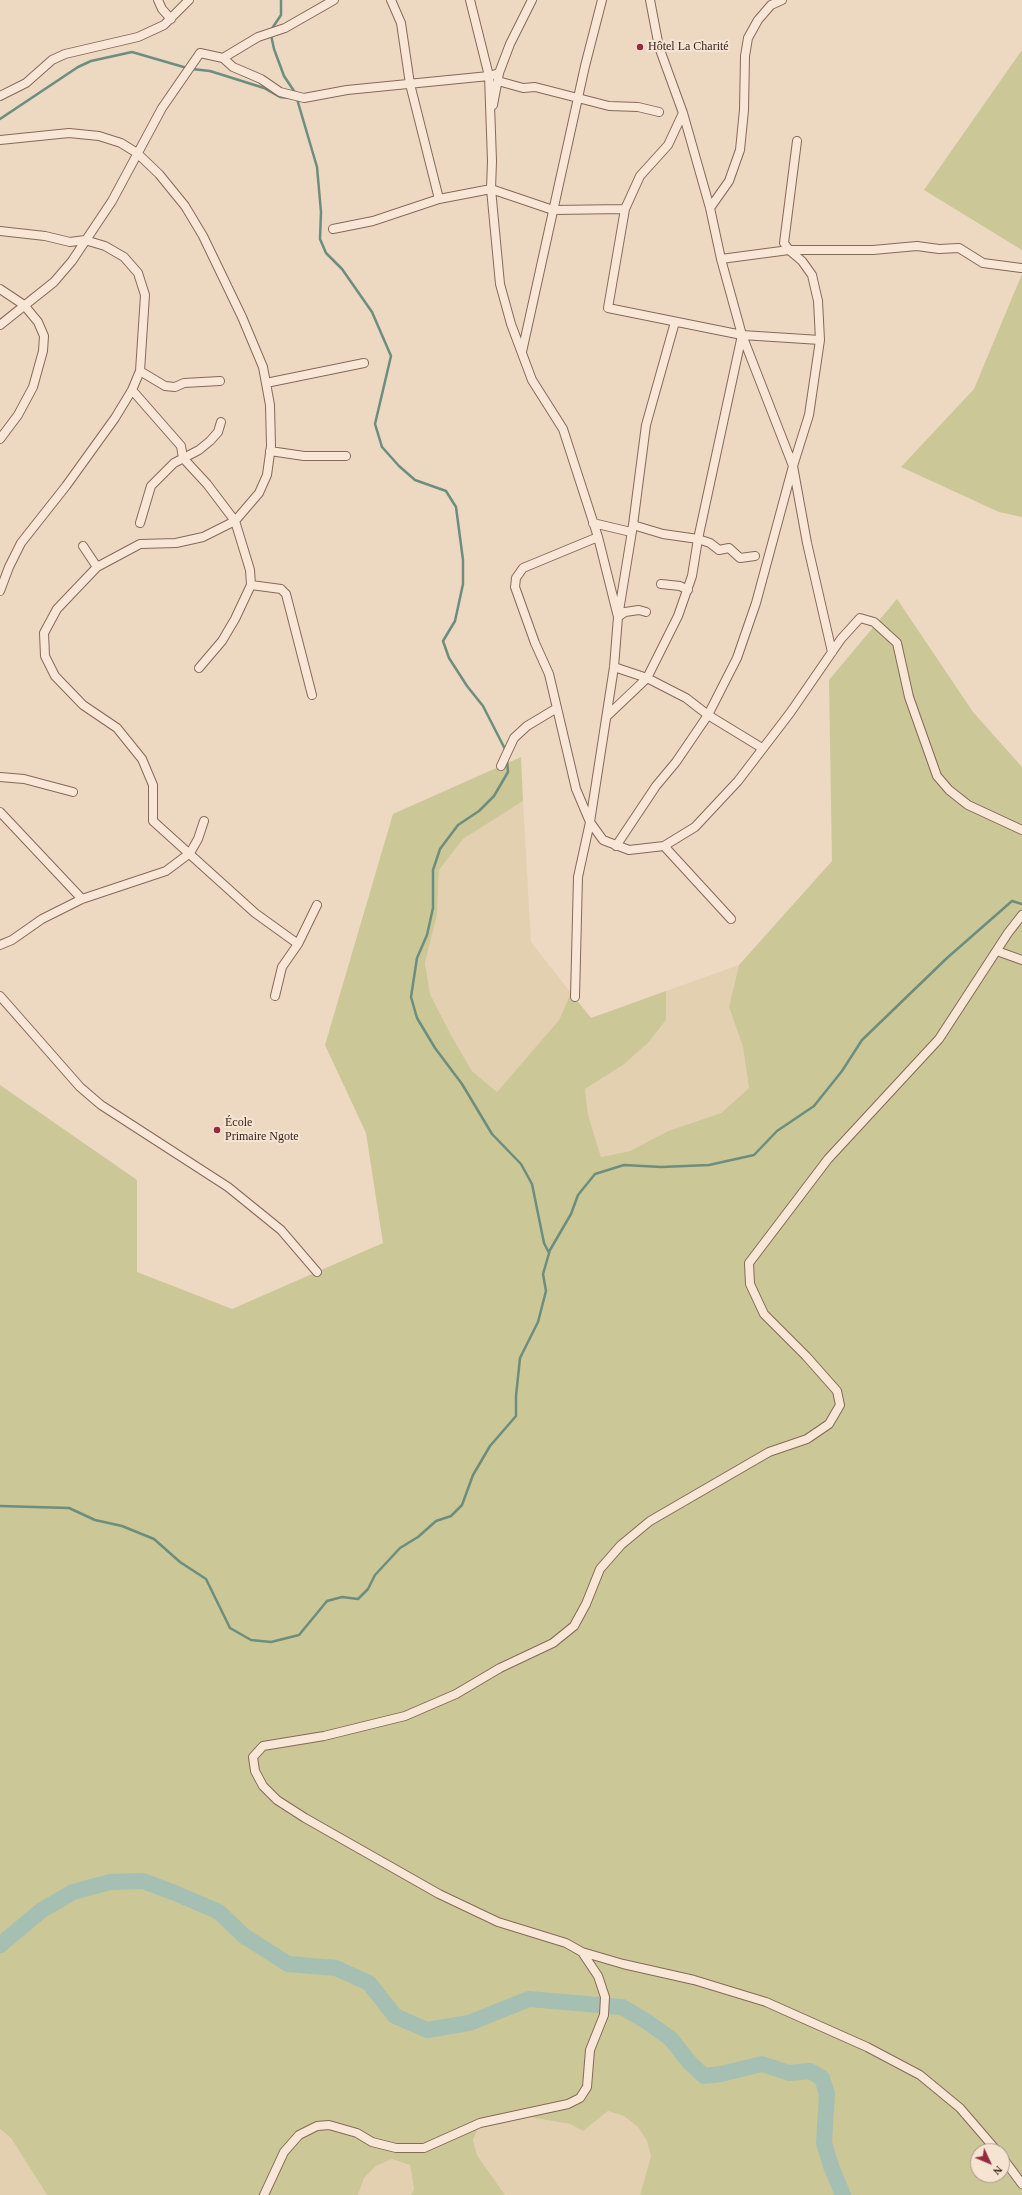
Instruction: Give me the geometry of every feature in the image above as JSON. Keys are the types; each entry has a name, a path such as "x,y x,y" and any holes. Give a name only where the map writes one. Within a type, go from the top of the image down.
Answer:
{"street":[{"path":"158,0 171,19"},
{"path":"0,96 26,83 52,60 71,53 138,37 164,25 189,0"},
{"path":"223,58 265,33 276,31 334,0"},
{"path":"390,0 401,23 410,84 439,199"},
{"path":"470,0 489,76 491,119 491,189 500,284 511,324 532,380 563,429 598,537 618,618"},
{"path":"491,119 498,77 510,44 532,0"},
{"path":"522,353 578,99 602,0"},
{"path":"650,0 659,47 683,113 710,208 721,260 742,335 793,466 808,550 832,652"},
{"path":"710,208 729,181 740,150 744,110 745,56 748,38 770,3 782,0"},
{"path":"0,324 54,282 72,261 112,201 162,108 200,53 223,58 233,68 261,79 280,92 304,98 347,90 489,76 498,77 523,88 535,86 578,99 609,106 638,107 660,112"},
{"path":"683,113 668,146 640,176 625,209 608,308 742,335 820,340"},
{"path":"0,140 69,133 99,136 121,143 137,153 159,174 185,206 203,236 242,317 262,367 270,405 270,452 267,475 259,493 235,521 204,537 176,543 140,544 97,567 57,609 44,633 45,656 55,676 83,705 117,728 142,759 153,785 153,821 255,913 298,944"},
{"path":"616,846 656,786 676,762 708,715 737,658 756,603 793,466 809,415 820,340 818,301 812,275 802,261 789,250 784,243 784,233 797,141"},
{"path":"333,229 373,221 439,199 491,189 553,210 625,209"},
{"path":"0,231 45,236 70,242 85,240 105,246 124,257 138,273 145,295 140,371 132,390 115,418 66,486 20,543 0,591"},
{"path":"721,260 789,250 872,250 916,246 939,249 959,248 983,263 1021,268"},
{"path":"0,289 24,305 38,322 44,336 44,351 33,387 18,415 0,439"},
{"path":"575,997 578,877 590,822 607,716 614,667 618,618 646,425 675,322"},
{"path":"607,716 647,678 678,616 688,590 742,335"},
{"path":"266,383 364,363"},
{"path":"140,371 165,386 175,387 184,383 220,381"},
{"path":"132,390 146,409 181,446 183,458 207,484 235,521 250,570 251,585 235,620 222,641 199,668"},
{"path":"140,522 151,486 162,473 183,458 199,450 210,441 218,432 221,422"},
{"path":"270,452 304,456 346,456"},
{"path":"593,523 698,539 710,543 719,550 729,548 740,558 755,556"},
{"path":"598,537 523,568 516,578 515,587 535,643 549,674 576,789 590,822 603,840 629,850 664,846 695,827 738,781 850,627 860,618 874,622 897,643 909,697 937,776 949,790 968,805 1022,830"},
{"path":"83,546 97,567"},
{"path":"661,584 680,586 688,590"},
{"path":"251,585 281,589 286,594 312,695"},
{"path":"618,618 625,612 638,610 646,612"},
{"path":"614,667 647,678 686,698 708,715 762,748"},
{"path":"501,766 514,738 527,726 557,708"},
{"path":"0,777 24,779 73,792"},
{"path":"0,812 82,899"},
{"path":"0,945 12,940 42,919 82,899 166,871 190,853 198,839 204,821"},
{"path":"664,846 731,919"},
{"path":"275,996 282,967 298,944 317,905"},
{"path":"990,2143 960,2108 920,2075 867,2047 766,2002 694,1980 623,1964 582,1952 566,1943 498,1922 439,1894 305,1818 277,1800 263,1786 255,1771 253,1757 263,1746 324,1736 405,1716 456,1694 500,1668 553,1643 574,1626 586,1604 600,1569 621,1545 650,1521 769,1452 807,1439 829,1424 840,1405 837,1391 806,1356 764,1314 750,1284 749,1263 828,1159 939,1039 1022,915"},
{"path":"997,951 1022,960"},
{"path":"0,996 80,1087 101,1105 228,1187 281,1230 317,1272"},
{"path":"264,2195 284,2152 299,2135 317,2126 336,2127 357,2133 372,2142 396,2148 424,2148 480,2123 568,2104 580,2098 587,2087 590,2050 604,2015 605,1997 598,1976 582,1952"},
{"path":"1010,2168 1022,2184"}],"shaded area":[{"path":"1022,50 1022,250 924,190"},
{"path":"1022,274 1022,517 999,512 901,467 974,389"},
{"path":"897,599 973,712 1022,767 1022,2195 640,2195 651,2156 647,2141 638,2127 624,2116 608,2111 583,2131 570,2124 506,2113 491,2117 479,2126 473,2140 477,2155 505,2195 411,2195 414,2189 410,2165 392,2159 376,2166 364,2178 358,2195 47,2195 11,2138 0,2129 0,1085 137,1180 137,1272 232,1309 383,1243 366,1133 325,1045 393,814 521,757 523,801 463,839 439,870 437,915 425,963 430,994 451,1035 472,1071 497,1092 559,1020 571,993 591,1018 666,991 666,1020 649,1042 623,1065 585,1089 588,1115 601,1157 630,1151 668,1131 721,1113 749,1088 743,1047 729,1007 739,965 832,861 829,680"},
{"path":"523,801 531,942 571,993 559,1020 497,1092 472,1071 451,1035 430,994 425,963 437,915 439,870 463,839"},
{"path":"739,965 729,1007 743,1047 749,1088 721,1113 668,1131 630,1151 601,1157 588,1115 585,1089 623,1065 649,1042 666,1020 666,991"},
{"path":"608,2111 624,2116 638,2127 647,2141 651,2156 640,2195 505,2195 477,2155 473,2140 479,2126 491,2117 506,2113 570,2124 583,2131"},
{"path":"0,2129 11,2138 47,2195 0,2195"},
{"path":"392,2159 410,2165 414,2189 411,2195 358,2195 364,2178 376,2166"}],"waterway":[{"path":"271,30 281,15 281,0"},
{"path":"271,35 274,49 284,76 296,94"},
{"path":"0,119 78,67 91,61 132,52 187,68"},
{"path":"192,69 210,71 264,88 280,97 290,98"},
{"path":"297,99 317,167 321,212 320,239 326,253 342,269 372,312 391,356 375,424 382,447 399,466 415,480 446,491 456,507 463,560 463,584 455,621 443,641 449,658 467,686 483,706 506,751"},
{"path":"507,760 508,772 494,796 479,811 458,825 440,849 433,870 433,908 427,935 417,958 411,997 417,1018 435,1048 462,1084 492,1134 521,1164 532,1184 544,1243 549,1253"},
{"path":"0,1506 69,1508 95,1520 122,1526 154,1539 180,1562 206,1579 230,1628 251,1640 271,1642 299,1635 327,1601 342,1597 358,1599 368,1589 375,1575 400,1548 418,1537 436,1521 451,1516 462,1505 473,1475 490,1446 516,1416 516,1396 520,1358 538,1322 546,1291 543,1274 550,1250 571,1214 578,1195 595,1174 624,1165 661,1167 709,1165 754,1155 777,1131 814,1106 842,1071 862,1040 947,958 1012,901 1022,904"},
{"path":"0,1945 42,1910 73,1892 110,1882 143,1881 219,1912 244,1936 288,1964 336,1968 369,1983 395,2016 427,2030 469,2023 529,1999 622,2007 646,2021 671,2039 690,2063 704,2076 721,2074 762,2064 789,2073 810,2071 822,2078 827,2094 824,2143 831,2166 843,2195"}],"place":[{"name":"Hôtel La Charité","path":"640,47"},
{"name":"École Primaire Ngote","path":"217,1130"}]}
